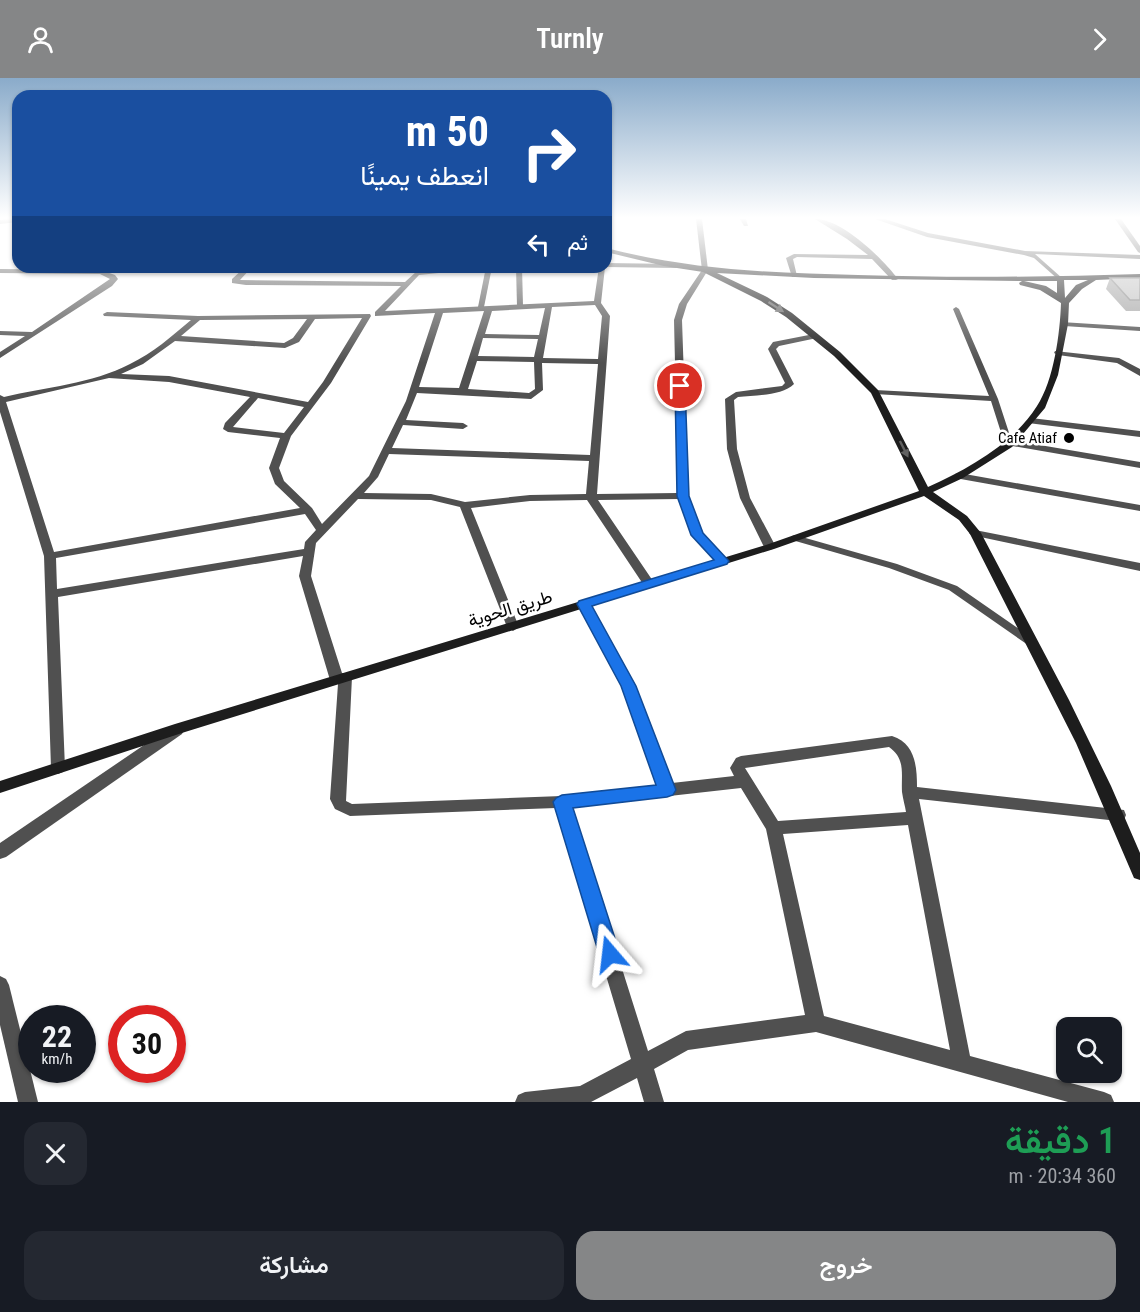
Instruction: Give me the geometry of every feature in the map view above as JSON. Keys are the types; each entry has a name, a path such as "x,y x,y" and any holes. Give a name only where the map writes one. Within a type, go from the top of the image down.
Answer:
{"street":[{"path":"682,267 794,276 894,279 1070,279 1140,276"},
{"path":"705,267 705,270 683,304 678,321 683,496 697,535 722,561"},
{"path":"791,267 794,276"},
{"path":"885,267 894,279"},
{"path":"1047,267 1060,279"},
{"path":"705,270 764,299 837,354 875,392 925,492 954,511 975,533 1118,815 1140,873"},
{"path":"0,356 114,279 109,274 103,273"},
{"path":"243,273 235,281 246,283 404,284"},
{"path":"378,314 404,284 417,273"},
{"path":"603,273 597,303 606,316 591,498 649,584"},
{"path":"998,279 1035,286 1066,300 1082,285 1103,277"},
{"name":"طريق الحوية","path":"1060,279 1066,300"},
{"name":"طريق الحوية","path":"0,787 180,728 770,547 925,492 959,476 1009,444 1031,421 1049,390 1064,324 1070,279"},
{"path":"107,314 198,318 367,316 485,307 597,303"},
{"path":"414,390 531,396 539,390 538,360 549,305"},
{"path":"463,391 474,358 485,307"},
{"path":"440,310 414,390 373,477 321,530 311,542 308,552 305,576 341,679 338,799 340,805 350,810 562,802 746,781"},
{"path":"173,338 285,346 296,340 312,316"},
{"path":"321,530 308,510 279,482 274,468 286,436 327,383 367,316"},
{"path":"58,768 50,556 0,399 106,376 146,358 198,318"},
{"path":"1064,324 1140,329"},
{"path":"0,333 33,334"},
{"path":"479,336 543,337"},
{"path":"770,547 745,498 732,450 729,399 736,395 784,388 790,384 772,349 776,344 814,336"},
{"path":"1058,353 1119,361 1140,373"},
{"path":"474,358 602,362"},
{"path":"106,376 169,379 310,405"},
{"path":"255,396 228,425 228,429 286,436"},
{"path":"1031,421 1140,434"},
{"path":"400,422 463,426"},
{"path":"1009,444 1140,465"},
{"path":"386,451 595,459"},
{"path":"959,476 1140,508"},
{"path":"355,496 431,497 465,506 530,498 683,496"},
{"path":"465,506 513,627"},
{"path":"50,556 308,510"},
{"path":"975,533 1140,567"},
{"path":"51,594 308,552"},
{"path":"584,604 629,686 667,790"},
{"path":"0,852 180,728"},
{"path":"816,1023 774,828 737,768 741,762 750,760 892,741 904,748 909,758 910,792 962,1063"},
{"path":"910,792 1118,815"},
{"path":"562,802 644,1063 654,1102"},
{"path":"774,828 915,818"},
{"path":"0,985 28,1102"},
{"path":"525,1102 582,1096 686,1041 816,1023 1104,1102"}],"lane":[{"path":"485,307 488,273"},
{"path":"519,273 520,306"},
{"path":"956,309 994,399 1009,444"},
{"path":"875,392 994,399"},
{"path":"795,538 893,566 953,588 1032,642"}],"building":[{"path":"1110,278 1140,278 1140,300 1130,300"}],"place":[{"name":"Cafe Atiaf","path":"1069,438"}],"route":[{"path":"610,954 562,802 667,790 629,686 584,604 722,561 697,535 683,496 680,386"}]}
